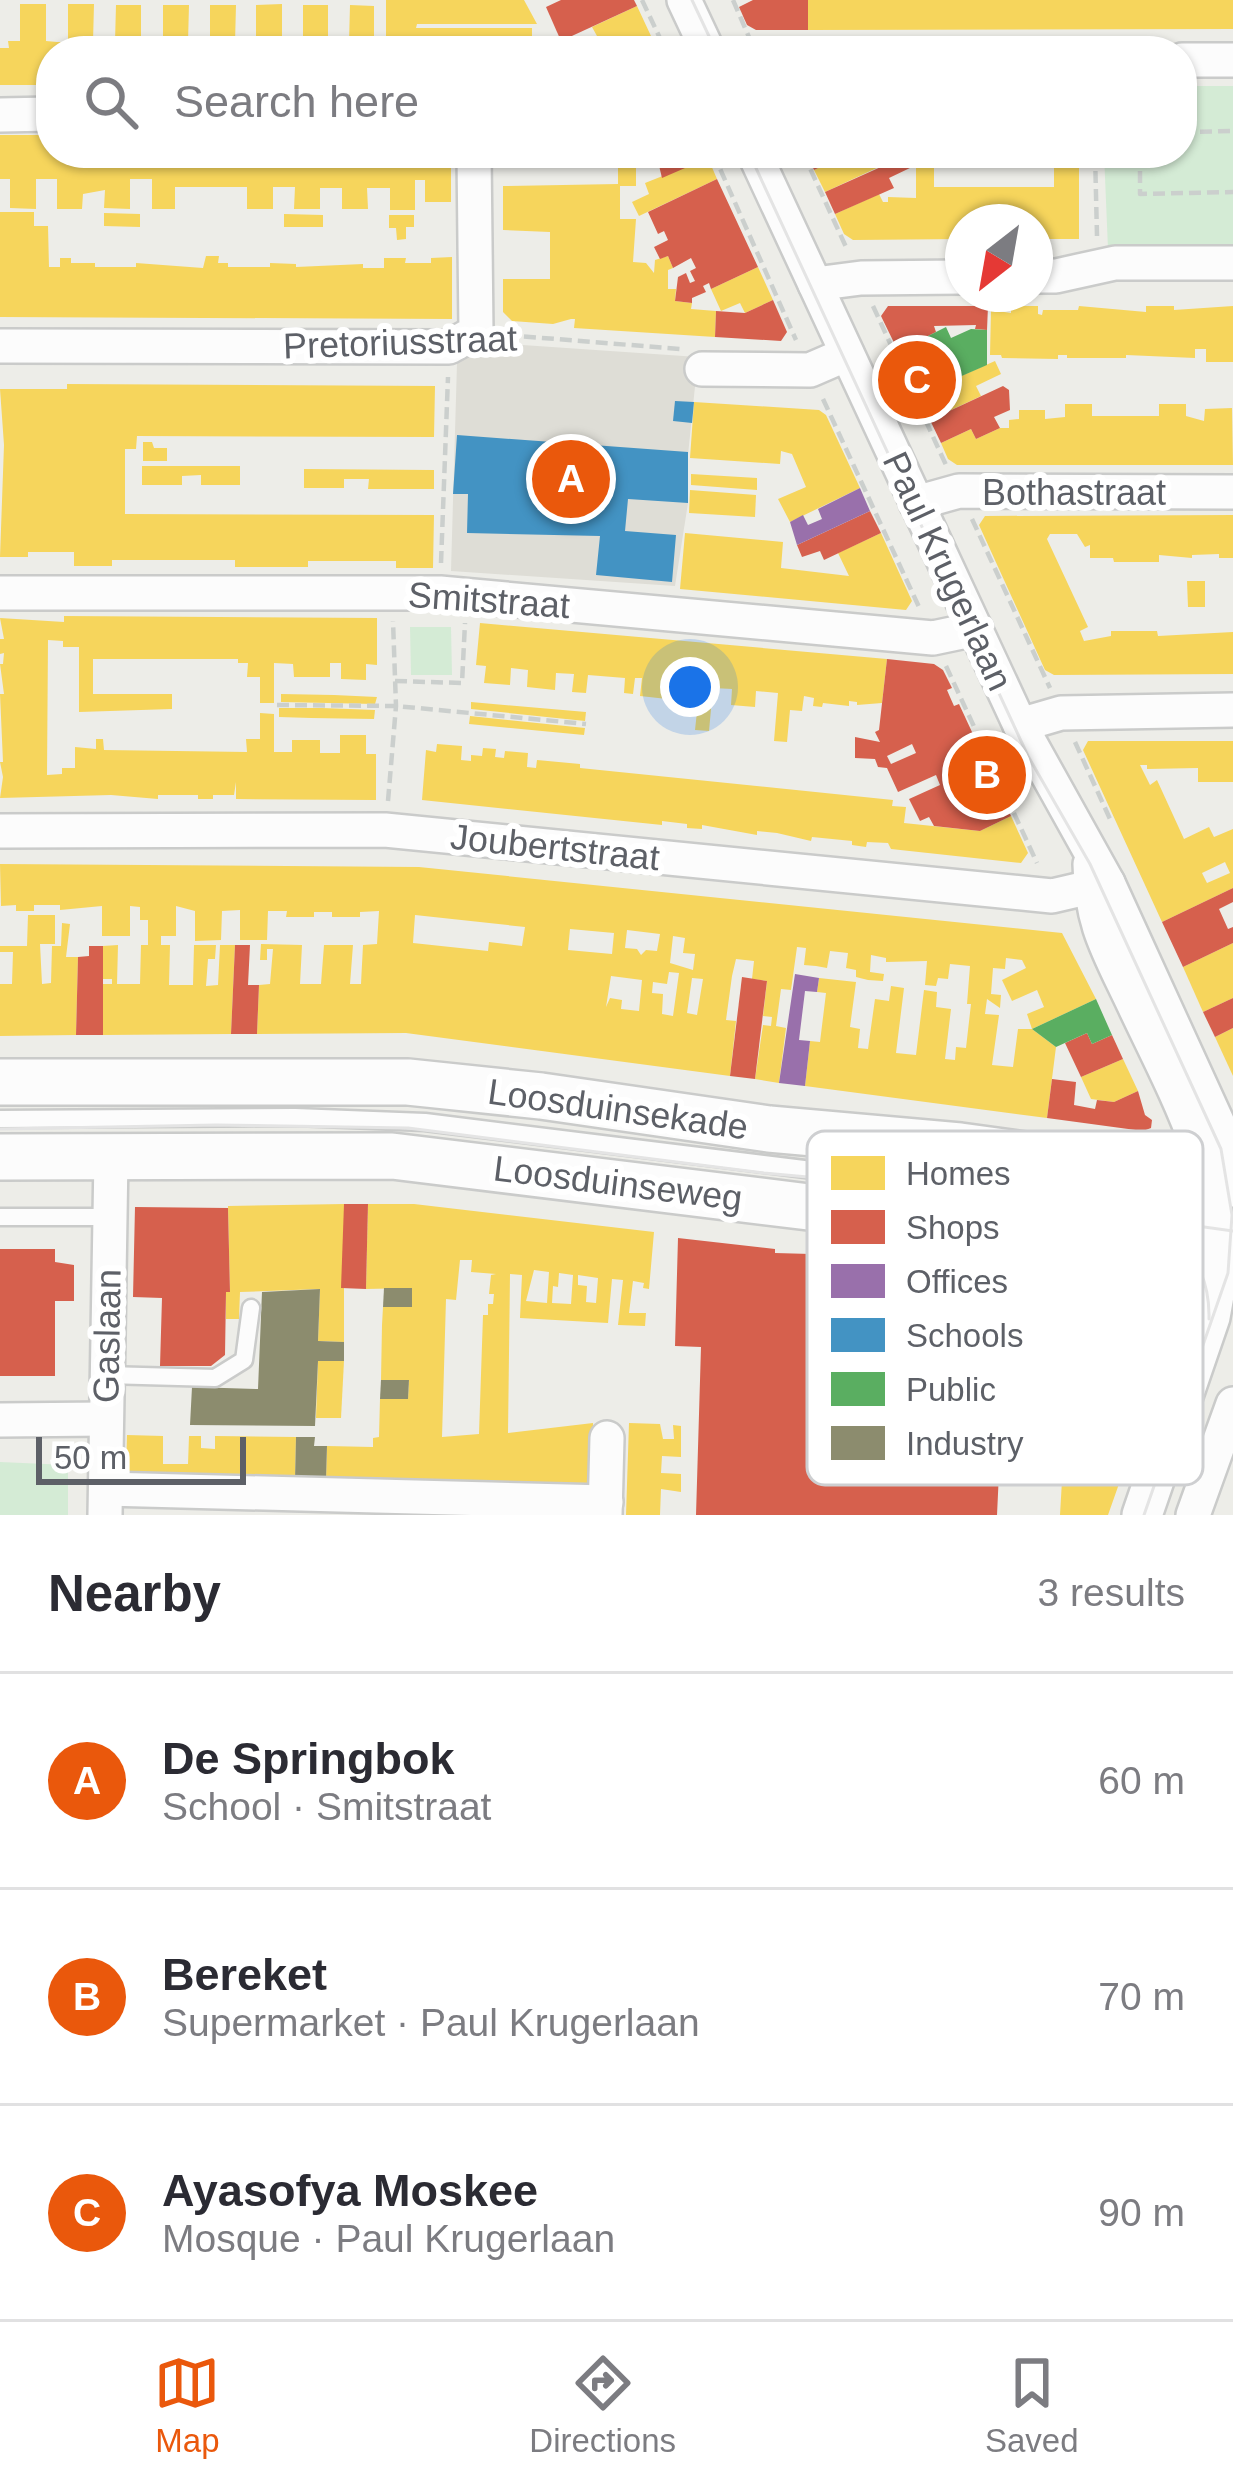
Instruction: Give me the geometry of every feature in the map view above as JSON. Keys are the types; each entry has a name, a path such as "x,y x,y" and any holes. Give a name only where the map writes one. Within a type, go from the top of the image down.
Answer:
{"main road":[{"name":"Loosduinsekade","path":"0,1082 408,1082 807,1132"},
{"name":"Loosduinseweg","path":"0,1157 392,1156 807,1206"}],"street":[{"path":"684,0 701,36"},
{"path":"1197,60 1233,60"},
{"path":"0,115 36,115"},
{"path":"462,340 473,168"},
{"name":"Paul Krugerlaan","path":"761,168 1020,725 1052,788 1102,865 1094,921 1192,1131"},
{"path":"1053,276 1097,266 1233,262"},
{"path":"814,284 945,277"},
{"name":"Pretoriusstraat","path":"0,346 462,340"},
{"path":"702,368 810,370 847,354"},
{"name":"Bothastraat","path":"916,503 959,491 1233,492"},
{"name":"Smitstraat","path":"0,593 453,594 934,638 976,629"},
{"path":"1020,725 1061,713 1233,710"},
{"name":"Joubertstraat","path":"0,831 385,830 1052,896 1102,865"},
{"name":"Paul Krugerlaan","path":"1203,1155 1226,1219"},
{"name":"Gaslaan","path":"105,1502 111,1157"},
{"path":"1203,1351 1226,1219"},
{"path":"1203,1454 1233,1404"},
{"path":"0,1420 106,1419"},
{"path":"105,1502 605,1508 607,1438"}],"lane":[{"name":"Loosduinseweg","path":"0,1120 425,1122 807,1168"},
{"path":"0,1217 108,1217"},
{"path":"106,1375 215,1378 244,1360 251,1308"}],"path":[{"path":"642,0 659,36"},
{"path":"733,0 749,36"},
{"path":"1197,132 1233,131"},
{"path":"720,168 1052,896"},
{"path":"809,168 1061,713 1102,865"},
{"path":"1096,168 1097,266"},
{"path":"1140,168 1140,194 1233,192"},
{"path":"395,681 462,682 453,594 462,340"},
{"name":"Pretoriusstraat","path":"462,340 704,351 702,368"},
{"path":"385,830 396,706 392,593"},
{"path":"277,705 396,706 586,724"}],"shaded area":[{"path":"494,343 698,357 688,503 675,586 451,571 457,363"}],"green space":[{"path":"1197,86 1233,86 1233,246 1108,249 1105,168 1197,168"},
{"path":"410,627 451,627 452,675 411,675"},
{"path":"0,1462 68,1465 68,1515 0,1515"}],"building: Homes":[{"path":"386,0 524,0 537,24 417,24 416,28 532,28 532,36 386,36"},
{"path":"808,0 1233,0 1233,29 808,30"},
{"path":"20,4 46,4 46,36 36,36 36,85 0,85 0,48 9,48 8,41 20,41"},
{"path":"68,4 94,4 93,36 68,36"},
{"path":"282,4 282,36 256,36 256,5"},
{"path":"116,5 141,5 141,36 115,36"},
{"path":"163,5 189,5 188,36 163,36"},
{"path":"210,5 236,5 235,36 210,36"},
{"path":"303,5 328,5 328,36 303,36"},
{"path":"350,5 374,6 374,36 349,36"},
{"path":"637,6 651,36 597,36 592,27"},
{"path":"0,135 36,135 36,168 451,168 451,202 425,202 425,180 415,180 415,210 390,210 390,188 367,188 368,209 342,209 342,188 320,188 320,209 294,209 295,187 273,187 273,209 247,209 247,187 175,187 175,209 152,209 152,179 130,179 130,209 104,208 105,190 83,194 82,209 57,209 57,179 36,179 36,209 10,208 10,179 0,179"},
{"path":"618,168 636,168 636,186 620,186 620,219 636,219 633,262 646,263 654,273 655,260 668,256 673,268 668,270 668,289 676,289 675,301 692,303 691,309 716,311 715,337 574,328 575,319 553,324 512,321 503,312 503,279 550,279 550,232 503,230 503,186 618,184"},
{"path":"683,168 712,168 717,179 639,216 632,202 649,194 645,183"},
{"path":"818,168 877,168 825,192 814,170"},
{"path":"916,168 934,168 934,187 1054,187 1054,168 1079,168 1079,239 1053,239 1053,204 945,204 945,239 853,240 844,234 835,214 879,194 883,202 888,197 916,198"},
{"path":"0,212 34,212 34,226 48,226 49,267 60,267 60,258 71,258 71,263 95,263 95,267 136,267 136,263 203,268 206,256 219,256 218,263 228,263 228,267 270,267 270,263 384,268 384,258 431,263 431,258 452,257 452,319 0,317"},
{"path":"104,213 140,214 140,227 104,226"},
{"path":"284,214 323,215 323,227 284,227"},
{"path":"389,215 414,215 414,227 406,227 406,239 397,240 396,228 389,228"},
{"path":"758,267 773,300 745,313 740,303 721,311 711,289"},
{"path":"1079,306 1146,312 1146,306 1174,306 1174,310 1233,306 1233,362 1206,362 1206,349 1195,349 1195,358 990,355 991,312 1042,315 1078,310"},
{"path":"995,361 1001,374 976,386 981,396 930,420 918,395"},
{"path":"67,384 435,386 434,437 137,436 136,449 125,449 125,514 434,515 433,568 396,568 396,561 235,567 235,560 112,560 112,566 74,566 74,552 0,557 4,445 0,389 67,389"},
{"path":"694,402 819,410 826,415 860,488 790,522 778,499 806,487 792,454 781,451 780,464 690,458"},
{"path":"1065,404 1092,404 1092,416 1159,416 1159,404 1186,404 1186,416 1204,421 1205,409 1232,408 1233,465 957,465 948,459 941,443 971,429 976,439 1009,428 1009,420 1019,419 1019,410 1045,410 1045,419 1065,417"},
{"path":"143,442 167,448 167,461 143,461"},
{"path":"142,466 240,466 240,485 201,485 201,475 182,476 182,485 142,485"},
{"path":"304,469 434,470 434,489 368,489 369,479 344,479 344,488 304,488"},
{"path":"691,474 757,478 757,490 691,485"},
{"path":"690,490 756,495 755,517 689,513"},
{"path":"1233,515 1233,558 1159,555 1159,562 1114,562 1113,558 1090,558 1090,545 1085,547 1077,534 1050,534 1047,539 1088,627 1080,631 1084,641 1111,636 1111,631 1157,631 1158,636 1233,632 1233,674 1054,675 1045,670 979,525 985,516"},
{"path":"685,533 783,542 781,568 849,576 838,553 881,533 912,601 906,610 680,589"},
{"path":"1187,581 1205,581 1205,607 1188,607"},
{"path":"64,616 377,618 377,665 366,664 366,680 341,679 341,663 330,663 330,677 294,677 293,664 274,663 274,703 260,703 260,677 247,677 248,663 238,663 238,659 93,659 93,694 172,694 172,709 79,712 79,647 48,640 47,775 75,768 75,747 96,749 96,739 103,739 104,750 247,752 246,739 260,739 260,713 274,714 274,752 292,752 292,740 320,740 320,753 340,753 340,735 366,735 366,754 376,754 376,800 236,799 236,782 234,795 213,795 213,799 198,799 198,795 0,798 0,694 4,694 0,664 4,653 0,654 0,639 4,639 0,618 64,622"},
{"path":"480,623 887,659 882,703 849,701 849,706 823,703 822,707 813,706 814,698 804,696 802,711 790,710 787,742 774,741 778,693 756,691 755,707 731,705 732,689 713,688 709,731 695,730 698,702 686,701 687,686 677,682 669,681 667,699 640,696 642,678 635,678 633,694 624,693 625,678 588,675 586,693 572,692 574,674 556,673 555,690 527,687 528,670 511,668 510,685 484,683 486,666 476,665"},
{"path":"281,694 377,697 375,704 281,702"},
{"path":"471,702 586,712 585,721 471,709"},
{"path":"279,708 375,710 374,719 311,718 279,717"},
{"path":"470,716 585,728 584,735 469,724"},
{"path":"1088,741 1233,741 1233,782 1198,782 1198,768 1147,769 1140,765 1150,785 1157,780 1184,839 1209,827 1214,837 1233,829 1233,888 1162,922 1083,750","holes":["1225,862 1230,873 1207,883 1202,873"]},
{"path":"437,744 462,746 461,760 482,756 483,748 496,749 495,757 504,758 505,751 528,753 527,767 536,768 537,760 893,800 892,806 906,807 904,823 980,831 1011,816 1028,853 1021,863 891,849 888,843 867,842 866,847 852,845 852,841 812,837 811,841 702,825 702,829 687,828 687,824 662,821 662,825 422,800 426,750 436,752"},
{"path":"0,864 419,867 1062,933 1096,999 1032,1029 1056,1047 1047,1118 805,1086 810,1041 820,1042 826,993 817,992 819,978 856,982 850,1027 860,1029 858,1048 868,1049 875,999 889,1001 891,986 904,988 896,1053 916,1055 924,990 937,992 936,1007 951,1009 945,1059 955,1060 956,1047 966,1048 970,966 950,964 948,979 938,978 936,986 925,985 927,961 886,962 886,958 871,955 870,972 884,974 883,981 868,980 846,968 848,953 830,951 827,968 804,965 806,948 797,947 791,990 781,989 776,1026 786,1028 779,1083 755,1079 763,1025 771,1026 772,1017 763,1016 767,981 752,979 754,961 736,959 732,976 726,1020 736,1021 730,1076 406,1033 257,1034 259,985 270,984 273,949 267,949 267,960 260,960 261,944 302,945 300,984 321,984 324,945 353,945 350,984 361,984 363,945 377,944 379,911 360,912 360,917 314,912 314,917 286,917 287,911 268,911 267,940 240,940 240,910 222,911 221,940 195,941 195,911 176,906 176,936 161,936 161,945 170,945 169,985 193,985 194,945 216,945 215,959 208,959 206,986 218,985 220,945 235,945 231,1034 103,1035 103,984 112,984 112,979 103,979 103,946 118,945 117,984 140,984 141,945 148,945 148,920 140,920 140,907 130,906 130,936 102,936 102,906 60,910 60,905 34,905 34,911 16,911 16,905 1,906","holes":["415,915 525,927 522,946 489,942 488,951 413,943","570,929 614,933 612,954 568,950","627,930 660,934 657,951 646,950 641,955 637,949 625,948","673,936 685,938 683,953 695,954 693,970 670,963","1006,958 1022,960 1026,968 1002,980 1012,1001 1037,990 1044,1007 1027,1014 1032,1029 1018,1029 1013,1067 992,1065 999,1015 985,1014 987,999 1000,1008 1001,995 991,994 993,968 1005,969","669,972 679,973 673,1016 662,1014 663,994 652,993 653,982 667,984","611,976 642,980 639,1011 621,1009 622,1000 610,998 606,1007","692,978 703,979 697,1015 687,1013"]},
{"path":"28,915 55,915 55,944 40,944 42,984 51,983 52,946 61,946 62,923 70,924 66,957 78,957 76,1035 0,1036 0,984 12,984 13,952 0,952 0,946 27,946"},
{"path":"1233,943 1233,998 1203,1012 1183,967"},
{"path":"1233,1028 1233,1076 1215,1037"},
{"path":"1123,1059 1138,1091 1114,1102 1091,1099 1081,1077"},
{"path":"344,1204 344,1342 318,1341 320,1289 240,1292 239,1319 226,1319 228,1206"},
{"path":"368,1204 414,1204 654,1232 649,1289 633,1281 629,1313 646,1313 645,1326 618,1325 623,1280 612,1279 608,1323 520,1318 522,1275 510,1274 508,1433 593,1423 592,1480 586,1486 326,1480 327,1446 373,1447 373,1438 379,1437 380,1399 408,1399 409,1380 381,1380 382,1325 383,1307 412,1307 412,1288 366,1289","holes":["460,1260 472,1260 471,1272 496,1274 491,1275 489,1294 494,1294 493,1304 488,1304 488,1315 483,1315 479,1434 442,1437 446,1299 456,1300","534,1270 549,1272 547,1303 526,1301","559,1273 573,1275 571,1304 552,1303 553,1286 558,1287","578,1275 598,1278 596,1303 586,1302 587,1286 578,1285"]},
{"path":"318,1361 344,1361 341,1418 316,1418"},
{"path":"629,1423 660,1424 663,1439 674,1439 673,1425 681,1426 681,1457 662,1456 661,1473 681,1474 681,1492 661,1489 660,1515 626,1515"},
{"path":"127,1435 163,1436 163,1464 188,1464 189,1436 201,1436 201,1448 215,1449 215,1436 296,1437 295,1479 131,1475 126,1470"},
{"path":"1062,1485 1119,1485 1108,1515 1060,1515"}],"building: Shops":[{"path":"561,0 634,0 637,6 572,36 559,36 546,7"},
{"path":"753,0 808,0 808,30 756,30 747,25 739,7"},
{"path":"660,168 685,168 662,178"},
{"path":"879,168 910,168 889,178 894,188 835,214 825,192"},
{"path":"717,179 758,267 711,289 709,283 703,286 706,292 692,298 692,303 675,301 678,277 686,273 690,283 695,281 690,271 696,268 691,258 673,268 668,256 660,259 654,247 668,240 664,231 658,234 648,212"},
{"path":"773,300 787,332 781,341 715,337 716,311 745,313"},
{"path":"888,306 945,306 945,312 988,312 987,330 975,329 976,325 934,326 936,332 898,351 881,316"},
{"path":"1003,386 1009,390 1010,410 994,417 1000,428 976,439 971,429 941,443 930,420"},
{"path":"870,511 881,533 824,560 820,551 802,557 797,545"},
{"path":"887,659 934,664 943,670 954,706 959,704 1011,816 980,831 934,826 929,817 920,821 909,799 940,785 936,775 898,792 887,768 878,767 875,759 855,758 855,737 880,742 875,732 879,730","holes":["912,744 916,753 891,764 887,756"]},
{"path":"1233,888 1233,902 1219,909 1228,929 1233,927 1233,943 1183,967 1162,922"},
{"path":"235,945 250,945 248,985 259,985 257,1034 231,1034"},
{"path":"89,946 103,946 103,1035 76,1035 78,957 89,956"},
{"path":"742,977 767,981 755,1079 730,1076"},
{"path":"1233,998 1233,1028 1215,1037 1203,1012"},
{"path":"1087,1033 1092,1044 1112,1035 1123,1059 1081,1077 1065,1043"},
{"path":"1052,1079 1076,1082 1074,1105 1095,1109 1097,1100 1114,1102 1138,1091 1151,1128 1143,1131 1047,1118"},
{"path":"344,1204 368,1204 366,1289 341,1288"},
{"path":"135,1207 228,1208 230,1292 226,1292 225,1355 211,1366 160,1366 162,1298 133,1297"},
{"path":"678,1238 807,1254 807,1485 998,1485 997,1515 696,1515 701,1347 675,1346"},
{"path":"0,1249 55,1249 55,1262 74,1265 74,1301 55,1301 55,1376 0,1376"}],"building: Offices":[{"path":"860,488 870,511 797,545 790,522 803,515 808,525 822,519 818,509"},
{"path":"795,974 819,978 817,992 805,991 799,1040 810,1041 805,1086 779,1083"}],"building: Schools":[{"path":"675,401 694,402 692,423 673,421"},
{"path":"457,435 688,452 688,503 628,499 625,531 676,535 672,582 596,575 600,536 467,533 468,494 453,494"}],"building: Public":[{"path":"946,327 951,338 971,329 987,330 987,365 918,395 898,351"},
{"path":"1096,999 1112,1035 1092,1044 1087,1033 1056,1047 1032,1029"}],"building: Industry":[{"path":"384,1288 412,1288 412,1307 383,1307"},
{"path":"320,1289 318,1341 344,1342 344,1361 318,1361 315,1426 190,1425 192,1387 258,1389 262,1292"},
{"path":"381,1380 409,1380 408,1399 380,1399"},
{"path":"296,1437 315,1437 314,1446 327,1446 326,1480 295,1479"}],"tram line":[{"path":"692,0 709,36"},
{"path":"756,168 1028,756 1090,864 1221,1149 1232,1215 1228,1273 1203,1345"},
{"path":"0,1129 408,1128 807,1177"},
{"path":"1203,1227 1233,1231"},
{"path":"1203,1278 1209,1319"},
{"path":"1144,1515 1154,1485"}],"place":[{"name":"Ayasofya Moskee","path":"917,380"},
{"name":"De Springbok","path":"571,479"},
{"name":"Bereket","path":"987,775"}]}
